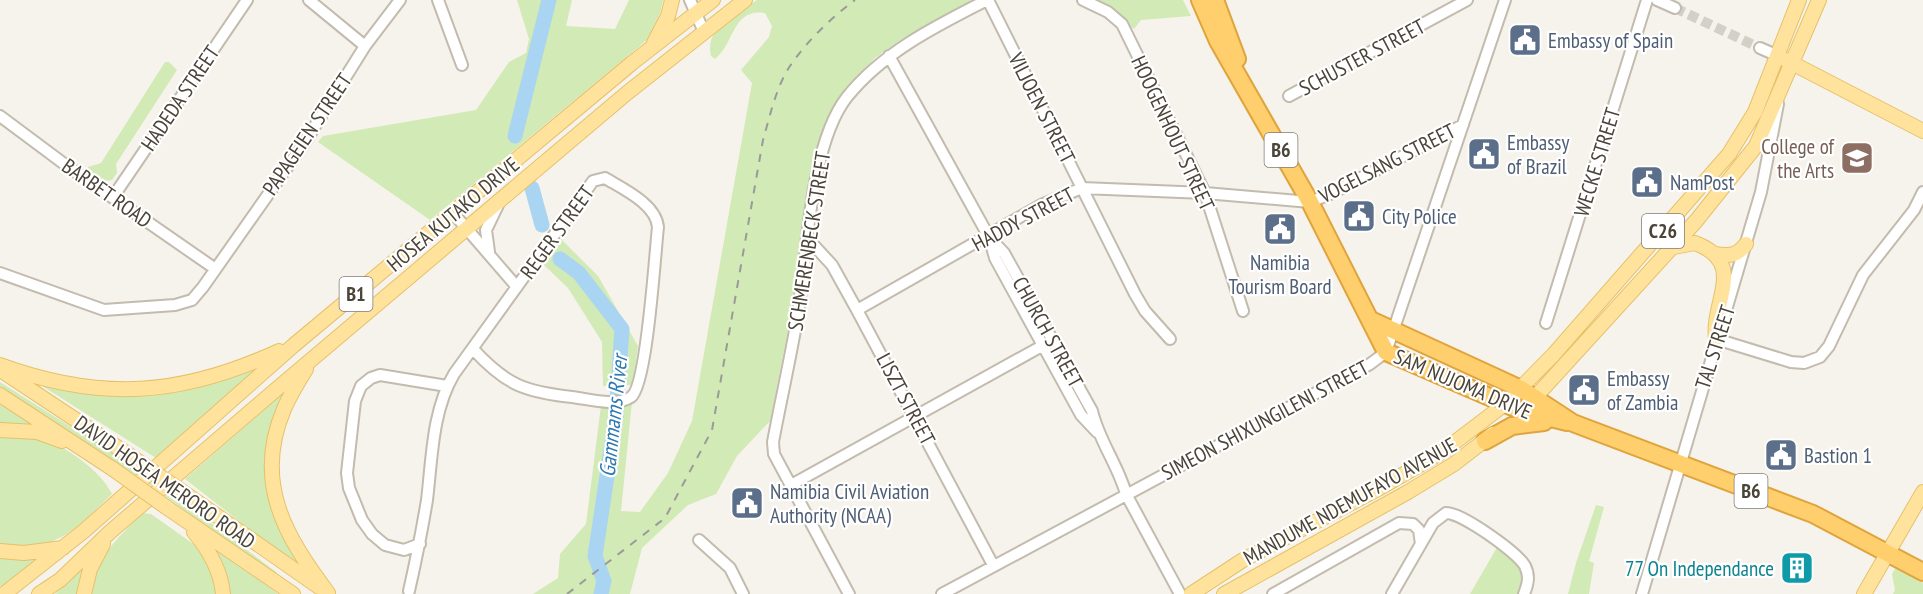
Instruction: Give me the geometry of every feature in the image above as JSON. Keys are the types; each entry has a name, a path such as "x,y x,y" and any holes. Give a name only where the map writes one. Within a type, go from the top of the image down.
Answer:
{"highway":[{"name":"SAM NUJOMA DRIVE","path":"1200,0 1218,41 1310,202 1373,321 1386,352 1522,411 1568,422 1814,514 1923,572"},
{"name":"SAM NUJOMA DRIVE","path":"1215,0 1251,99"},
{"name":"SAM NUJOMA DRIVE","path":"1373,321 1521,388 1537,397 1568,422"},
{"path":"1485,441 1524,423 1568,422"}],"main road":[{"path":"652,47 669,16 672,0"},
{"name":"HOSEA KUTAKO DRIVE","path":"4,594 64,548 294,345 652,47 713,0"},
{"name":"HOSEA KUTAKO DRIVE","path":"39,594 60,580 110,532 501,199 745,0"},
{"name":"MANDUME NDEMUFAYO AVENUE","path":"1191,594 1243,560 1378,489 1442,452 1505,404 1718,169 1744,133 1799,0"},
{"name":"MANDUME NDEMUFAYO AVENUE","path":"1224,594 1408,492 1485,441 1537,397 1672,248 1756,146 1820,0"},
{"path":"1776,56 1923,131"},
{"path":"1672,248 1686,243 1695,243 1715,254 1731,256 1739,253 1746,244"},
{"path":"1715,254 1723,265 1725,281 1716,327 1716,339"},
{"path":"0,365 51,382 106,391 128,391 210,378 294,345"},
{"path":"309,362 289,397 278,425 272,456 273,485 284,526 294,546 329,593"},
{"name":"DAVID HOSEA MERORO ROAD","path":"0,370 132,457 329,593"},
{"name":"DAVID HOSEA MERORO ROAD","path":"0,395 99,458 286,592"},
{"path":"0,430 19,429 50,436 99,458"},
{"path":"1864,594 1923,492"},
{"path":"185,520 213,559 220,576 223,594"},
{"path":"84,594 90,569 110,532"},
{"path":"0,551 24,553 64,548"},
{"path":"274,557 285,575 286,592"}],"street":[{"name":"HADEDA STREET","path":"113,197 247,0"},
{"path":"309,0 365,46"},
{"name":"PAPAGEIEN STREET","path":"0,273 93,307 112,310 175,305 192,300 305,142 365,46 400,0"},
{"path":"438,0 462,65"},
{"path":"690,0 704,32"},
{"name":"SCHMERENBECK STREET","path":"849,594 774,454 773,442 797,315 817,177 828,132 846,98 890,56 988,0"},
{"name":"VILJOEN STREET","path":"988,0 1145,311 1170,339"},
{"name":"HOOGENHOUT STREET","path":"1083,0 1108,12 1122,24 1205,193 1244,311"},
{"name":"SCHUSTER STREET","path":"1289,96 1467,0"},
{"name":"SIMEON SHIXUNGILENI STREET","path":"942,594 1370,364 1386,352 1505,0"},
{"name":"WECKE STREET","path":"1546,323 1647,0"},
{"path":"1657,0 1675,8"},
{"path":"1760,48 1776,56"},
{"name":"CHURCH STREET","path":"890,56 989,237 995,258 1042,346 1081,415 1097,432"},
{"name":"TAL STREET","path":"1642,594 1678,464 1746,244 1768,160 1779,98"},
{"name":"BARBET ROAD","path":"0,116 214,268"},
{"name":"VOGELSANG STREET","path":"1310,202 1330,194 1463,125"},
{"name":"REGER STREET","path":"410,591 420,544 439,412 447,386 473,349 517,287 596,179 605,178 649,208 656,216 658,227 644,364 637,391 630,398 602,401 536,393 495,373 473,349"},
{"name":"HADDY STREET","path":"857,310 989,237 1041,205 1082,188 1205,193 1310,202"},
{"path":"1716,339 1791,362 1804,363 1820,357 1830,346 1863,275 1914,210 1923,192"},
{"name":"REGER STREET","path":"490,255 486,230 501,199"},
{"name":"REGER STREET","path":"454,214 517,287"},
{"name":"CHURCH STREET","path":"989,237 1004,253 1092,411 1097,432 1123,482 1126,494 1180,594"},
{"name":"LISZT STREET","path":"808,239 832,265 916,417 993,565"},
{"path":"791,485 1042,346"},
{"path":"420,544 404,550 385,545 372,534 355,505 347,473 355,401 362,386 371,378 380,375 447,386"},
{"path":"1394,593 1421,544 1440,516 1455,513 1523,563 1529,577 1524,594"},
{"path":"1273,594 1399,523 1413,524 1419,530 1421,544"},
{"path":"699,540 730,568 743,594"}],"green space":[{"path":"517,0 572,0 566,26 615,29 629,0 663,0 660,13 647,40 430,220 318,142 323,136 476,110 509,62 526,53 529,39"},
{"path":"757,0 972,0 898,42 875,58 854,80 833,109 814,158 787,335 770,421 737,456 716,494 688,505 642,548 630,594 533,594 558,578 560,554 586,524 601,406 632,402 621,511 640,512 668,473 692,421 752,83 741,70 769,37 772,26 765,13 754,13 740,21 722,52 715,59 711,56 710,46 712,37 724,22"},
{"path":"1099,0 1183,0 1191,16 1141,20 1134,29"},
{"path":"165,62 169,62 177,70 116,164 117,173 112,180 102,180 96,177 87,171 88,167 101,163"},
{"path":"561,239 598,276 638,346 633,385 603,386 602,342 568,288 544,265"},
{"path":"262,364 156,458 39,384 101,396 152,396 203,385"},
{"path":"0,382 155,480 276,572 282,580 143,480 0,387"},
{"path":"288,389 269,462 302,570 185,479"},
{"path":"0,404 46,431 0,425"},
{"path":"0,434 38,438 62,448 92,469 112,494 75,528 51,542 20,547 0,546"},
{"path":"1596,505 1604,507 1589,561 1594,563 1589,594 1568,594 1576,563"},
{"path":"143,513 151,514 202,550 220,594 89,594 109,549"},
{"path":"208,542 278,594 229,594"},
{"path":"1499,544 1523,563 1524,594 1470,594"},
{"path":"46,556 0,586 0,557 20,559"},
{"path":"87,565 81,594 55,594"},
{"path":"1896,567 1923,583 1923,594 1893,594 1895,590 1892,574"}],"waterway":[{"name":"Gammams River","path":"515,136 549,0"},
{"name":"Gammams River","path":"532,188 542,225"},
{"name":"Gammams River","path":"560,259 579,273 622,329 616,416 595,556 604,581 601,594"}],"tunnel":[{"path":"1675,8 1760,48"}],"railway":[{"path":"567,594 665,518 712,430 763,140 774,102 785,74 804,48 820,30 855,0"}],"place":[{"name":"Embassy of Spain","path":"1525,40"},
{"name":"Embassy of Brazil","path":"1484,154"},
{"name":"College of the Arts","path":"1857,158"},
{"name":"NamPost","path":"1647,182"},
{"name":"City Police","path":"1359,216"},
{"name":"Namibia Tourism Board","path":"1280,229"},
{"name":"Embassy of Zambia","path":"1584,390"},
{"name":"Bastion 1","path":"1781,455"},
{"name":"Namibia Civil Aviation Authority (NCAA)","path":"747,503"},
{"name":"77 On Independance","path":"1797,568"}]}
